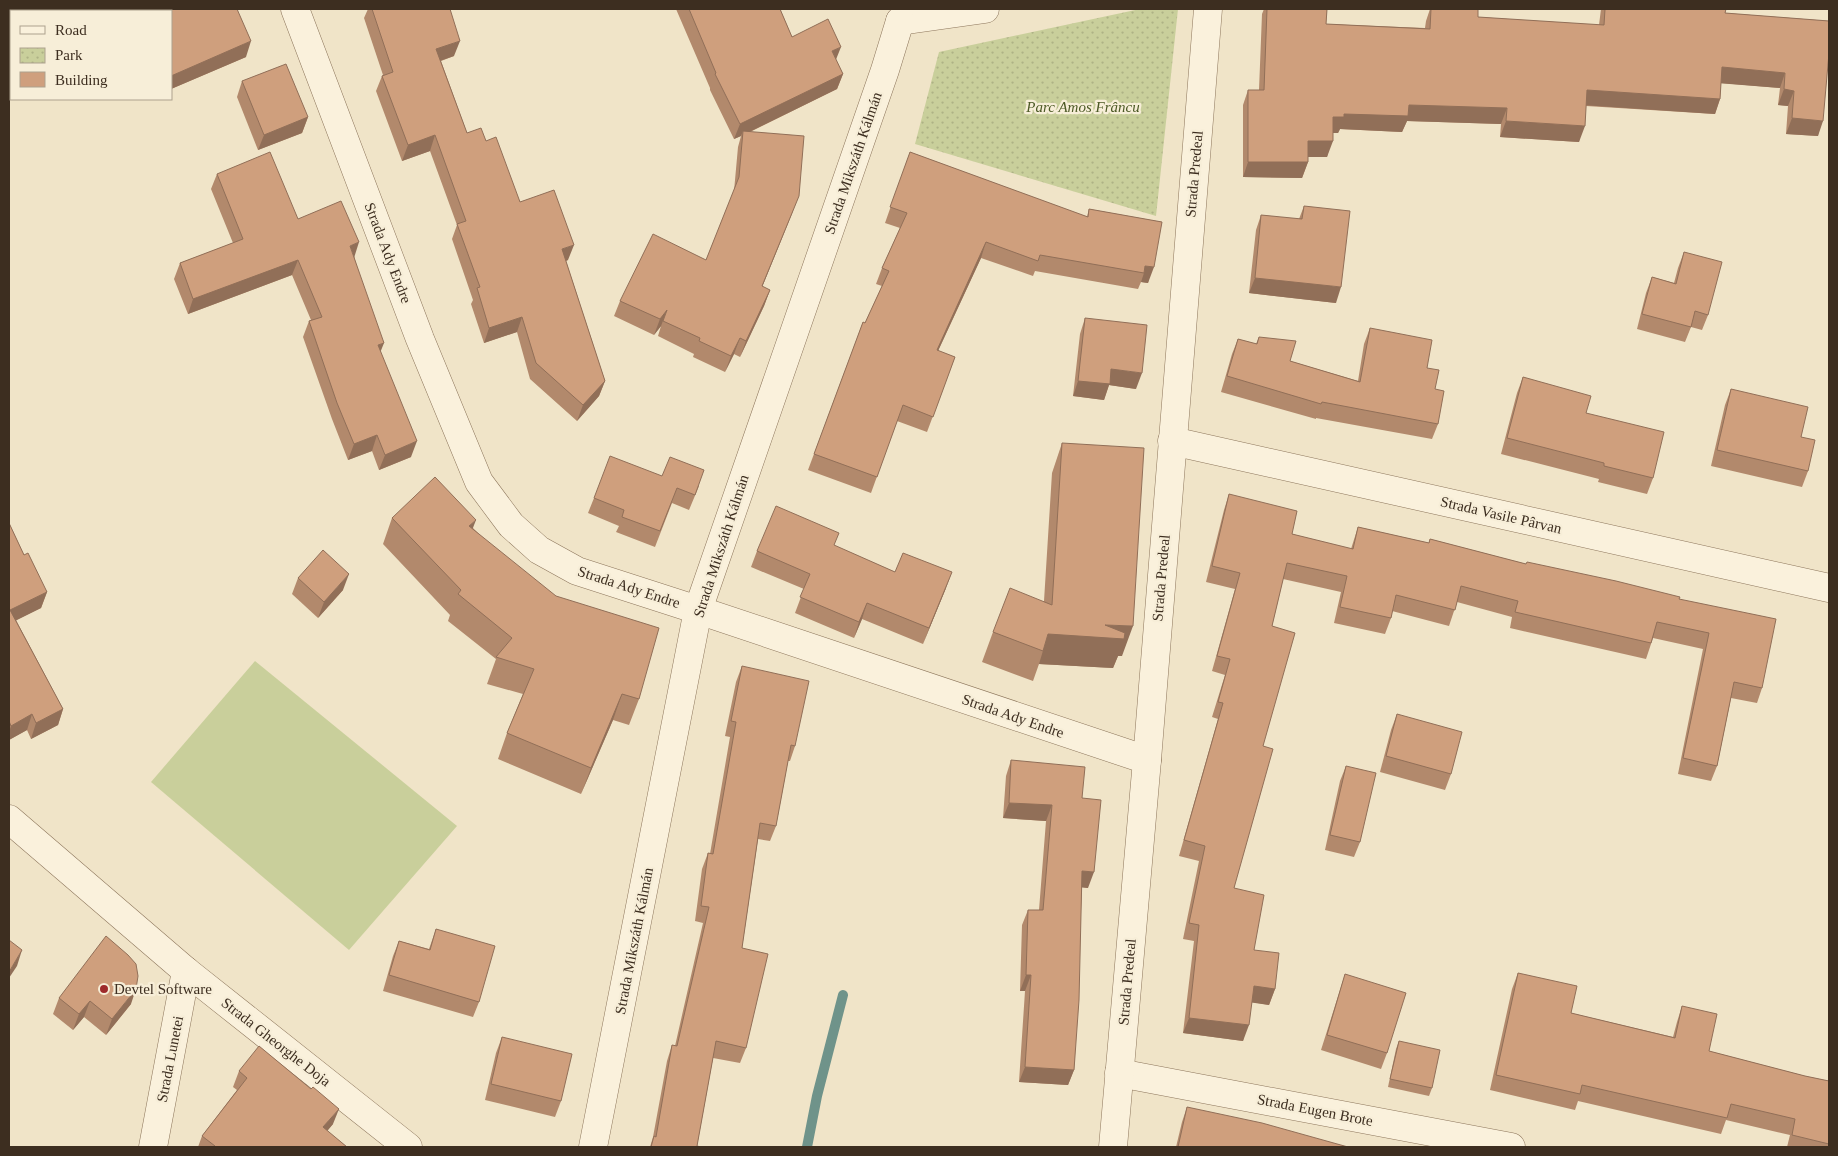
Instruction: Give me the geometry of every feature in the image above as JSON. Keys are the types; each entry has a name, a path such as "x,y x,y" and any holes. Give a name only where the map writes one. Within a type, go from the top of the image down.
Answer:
{"street":[{"name":"Strada Ady Endre","path":"295,9 420,339 479,482 511,524 540,550 577,571 1147,760"},
{"path":"898,15 985,9"},
{"name":"Strada Predeal","path":"1113,1147 1147,760 1208,9"},
{"name":"Strada Mikszáth Kálmán","path":"593,1147 698,610 885,70 898,15"},
{"name":"Strada Vasile Pârvan","path":"1172,441 1829,588"},
{"name":"Strada Gheorghe Doja","path":"9,819 186,971 408,1147"},
{"name":"Strada Lunetei","path":"153,1147 186,971"},
{"name":"Strada Eugen Brote","path":"1119,1072 1511,1147"}],"green space":[{"name":"Parc Amos Frâncu","path":"1140,9 1178,9 1156,216 915,144 939,52"},
{"path":"255,661 457,826 349,950 151,782"}],"building":[{"path":"237,9 251,41 172,76 172,10 151,10"},
{"path":"372,9 450,9 460,41 436,49 467,133 481,128 486,141 496,137 520,202 554,190 574,245 562,249 605,381 583,405 536,363 522,317 489,328 477,288 480,287 457,224 466,221 435,135 408,145 382,76 393,72"},
{"path":"689,9 780,9 792,37 828,19 841,47 832,51 843,74 740,124 715,74"},
{"path":"1267,9 1327,9 1326,24 1430,29 1431,9 1478,9 1478,17 1604,25 1605,9 1726,9 1725,13 1829,21 1829,53 1823,121 1792,118 1794,91 1784,89 1785,73 1722,67 1720,99 1587,90 1585,126 1506,121 1507,108 1409,105 1408,116 1344,114 1344,117 1333,117 1333,141 1308,141 1308,162 1248,162 1248,90 1264,90"},
{"path":"286,64 308,117 264,135 242,81"},
{"path":"743,131 804,136 799,196 762,286 770,290 746,341 740,338 731,356 699,341 700,338 663,321 667,310 660,319 620,301 653,234 706,260 739,177"},
{"path":"270,152 298,219 341,201 359,242 350,246 384,343 378,345 417,441 385,455 377,435 354,444 337,403 309,321 322,317 298,260 193,299 180,263 243,239 217,174"},
{"path":"910,152 1088,217 1089,209 1162,222 1154,267 1145,266 1144,273 1040,255 1038,261 986,242 937,350 955,357 933,417 903,405 877,477 814,454 863,322 865,323 889,271 882,268 907,213 890,207"},
{"path":"1304,206 1350,211 1341,287 1255,278 1261,215 1302,219"},
{"path":"1684,252 1722,262 1708,315 1695,311 1691,327 1642,314 1652,277 1676,284"},
{"path":"1085,318 1147,325 1142,373 1111,369 1110,384 1078,381"},
{"path":"1370,328 1432,340 1427,368 1439,370 1435,389 1444,391 1438,424 1322,402 1321,404 1227,376 1238,339 1257,344 1259,337 1296,341 1290,361 1360,382"},
{"path":"1523,377 1591,396 1586,413 1664,432 1653,478 1604,466 1604,463 1507,438"},
{"path":"1731,389 1808,407 1801,437 1815,440 1808,471 1717,450"},
{"path":"1062,443 1144,448 1133,626 1105,625 1125,633 1124,639 1048,634 1043,651 993,632 1010,588 1052,605"},
{"path":"610,456 662,476 670,457 704,470 695,495 677,488 660,531 622,517 624,510 594,498"},
{"path":"435,477 476,520 469,526 556,596 659,628 639,699 622,694 591,768 507,733 534,669 496,657 512,638 458,594 461,590 392,518"},
{"path":"1229,494 1297,511 1292,534 1353,549 1358,527 1429,543 1430,539 1526,564 1527,562 1616,581 1680,597 1679,599 1776,619 1762,688 1734,682 1717,766 1683,758 1709,633 1657,622 1651,643 1515,612 1518,601 1461,586 1455,610 1396,595 1391,618 1340,607 1347,576 1287,563 1272,626 1295,633 1263,746 1273,749 1234,888 1264,895 1254,950 1279,953 1275,989 1254,986 1249,1025 1189,1018 1199,925 1189,923 1205,846 1184,840 1223,703 1218,702 1230,659 1217,656 1240,573 1212,566"},
{"path":"776,506 839,533 834,545 895,572 903,553 952,572 929,628 867,603 859,622 800,597 810,574 757,551"},
{"path":"9,523 24,555 28,553 47,592 10,610 63,709 36,723 32,714 11,726 9,721"},
{"path":"323,550 349,574 324,602 298,578"},
{"path":"742,666 809,681 795,746 791,745 776,826 760,823 742,948 768,954 746,1048 716,1041 697,1146 701,1147 651,1147 654,1136 656,1137 672,1045 677,1046 709,907 701,906 708,853 713,854 736,722 731,721"},
{"path":"1397,714 1462,732 1451,774 1386,756"},
{"path":"1011,760 1085,767 1082,798 1101,800 1094,872 1082,871 1079,1000 1074,1070 1025,1067 1031,975 1026,975 1028,910 1043,910 1052,805 1009,803"},
{"path":"1346,766 1376,773 1360,842 1330,835"},
{"path":"436,929 495,946 479,1002 389,975 399,941 430,950"},
{"path":"106,936 136,964 138,976 136,989 112,1019 90,1001 79,1014 59,998"},
{"path":"9,940 22,950 9,972"},
{"path":"1518,973 1577,986 1571,1013 1675,1038 1682,1006 1717,1014 1709,1051 1829,1081 1829,1144 1792,1135 1795,1119 1731,1104 1727,1118 1582,1085 1580,1094 1496,1075"},
{"path":"1345,974 1406,993 1387,1053 1327,1035"},
{"path":"502,1037 572,1054 561,1101 491,1084"},
{"path":"1399,1041 1440,1050 1432,1088 1390,1079"},
{"path":"259,1046 311,1089 313,1087 339,1109 323,1127 347,1147 213,1147 215,1146 202,1136 247,1078 239,1071"},
{"path":"1187,1107 1262,1123 1348,1147 1178,1147"}],"waterway":[{"path":"807,1147 817,1096 843,995"}],"place":[{"name":"Devtel Software","path":"104,989"}]}
